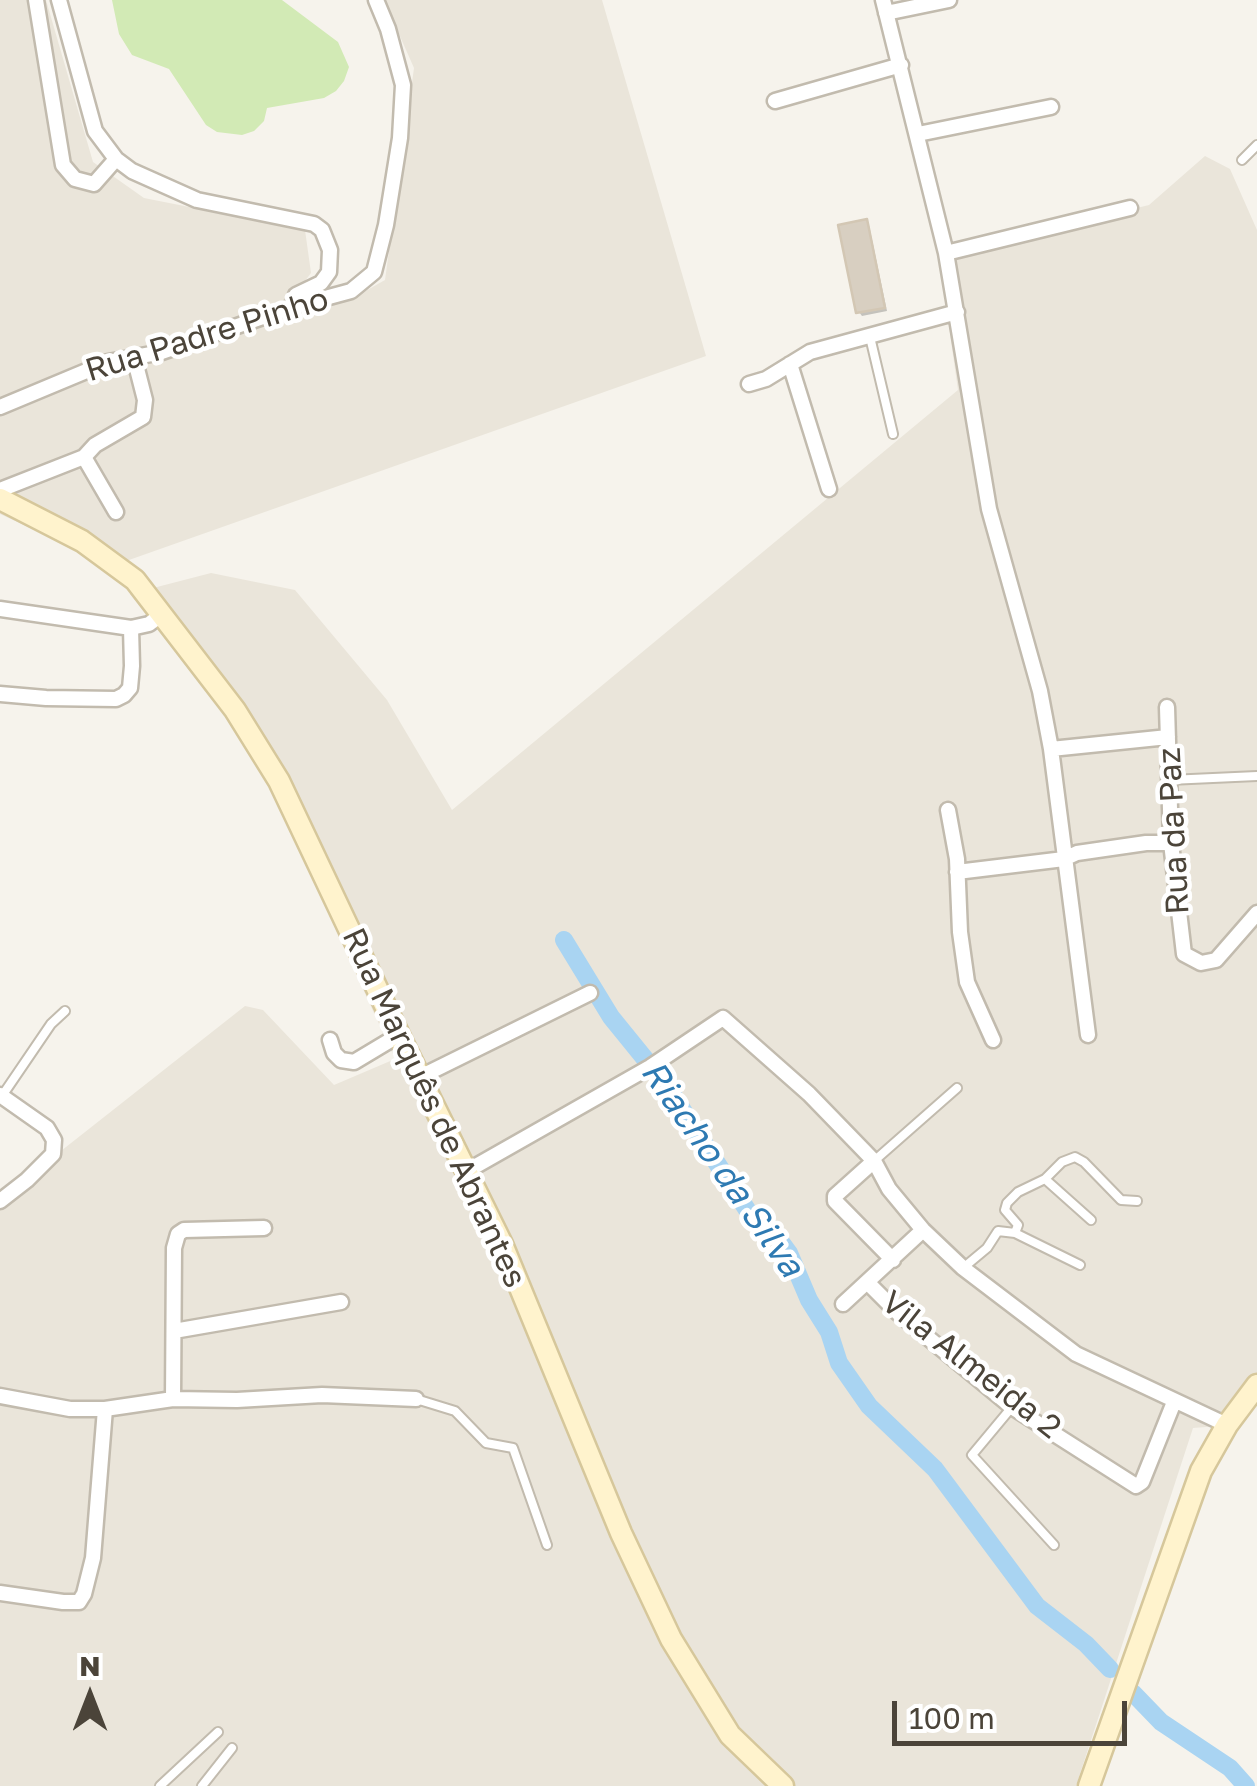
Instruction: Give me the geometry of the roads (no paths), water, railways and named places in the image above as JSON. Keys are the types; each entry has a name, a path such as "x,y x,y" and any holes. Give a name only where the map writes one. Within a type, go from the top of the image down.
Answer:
{"street":[{"path":"36,0 63,165 75,179 94,184 116,160"},
{"path":"59,0 95,131 116,160 197,200 314,224 322,230 330,250 329,272 321,282 296,295 292,307"},
{"name":"Rua Padre Pinho","path":"0,407 108,362 162,352 292,307 350,292 374,272 400,138 403,84 376,0"},
{"path":"950,0 884,7 946,253 990,509 1040,691 1088,1035"},
{"path":"774,101 901,65"},
{"path":"918,134 1051,107"},
{"path":"946,253 1130,208"},
{"path":"749,384 766,379 810,352 956,312"},
{"path":"0,490 84,457 95,444 143,416 145,400 134,357"},
{"path":"790,364 830,488"},
{"path":"84,457 116,512"},
{"name":"Rua Marquês de Abrantes","path":"0,499 99,552 136,580 235,710 280,781 502,1244 621,1533 670,1639 730,1735 784,1786"},
{"path":"0,610 131,628 149,624 162,614"},
{"path":"0,694 98,699 124,695 130,688 131,628"},
{"name":"Rua da Paz","path":"1168,708 1170,843 1184,954 1201,963 1216,960 1257,913"},
{"path":"1051,750 1168,737"},
{"path":"948,810 966,982 992,1040"},
{"path":"957,872 1170,843"},
{"path":"422,1076 590,993"},
{"path":"467,1172 650,1067 723,1018 809,1094 874,1161 889,1189 923,1230 963,1268 1076,1354 1227,1425"},
{"path":"330,1040 341,1060 354,1062 399,1035"},
{"path":"0,1201 53,1154 54,1140 47,1128 1,1096"},
{"path":"874,1161 834,1201 892,1260"},
{"path":"172,1400 174,1248 178,1234 184,1230 264,1228"},
{"path":"843,1304 923,1230"},
{"name":"Vila Almeida 2","path":"868,1283 898,1313 1012,1407 1136,1486 1142,1482 1174,1402"},
{"path":"174,1331 341,1302"},
{"path":"1089,1786 1200,1471 1257,1385"},
{"path":"0,1396 70,1409 106,1409 172,1400 322,1395 416,1398"},
{"path":"0,1593 63,1602 78,1602 84,1594 92,1558 106,1409"}],"lane":[{"path":"1242,160 1257,145"},
{"path":"870,337 893,434"},
{"path":"1169,780 1257,776"},
{"path":"1,1096 51,1024 65,1011"},
{"path":"874,1161 957,1088"},
{"path":"1015,1233 1018,1226 1005,1210 1007,1203 1074,1157 1122,1200 1137,1201"},
{"path":"1044,1179 1090,1220"},
{"path":"963,1268 998,1231 1006,1229 1080,1265"},
{"path":"416,1398 456,1412 486,1443 512,1448 547,1545"},
{"path":"1012,1407 972,1455 1054,1545"},
{"path":"160,1786 218,1732"},
{"path":"202,1786 232,1748"}],"waterway":[{"name":"Riacho da Silva","path":"564,940 611,1017 667,1086 753,1219 778,1238 789,1253 809,1300 829,1332 839,1363 869,1406 935,1469 1037,1606 1086,1644 1110,1669"},
{"name":"Riacho da Silva","path":"1133,1693 1161,1722 1230,1768 1246,1786"}]}
